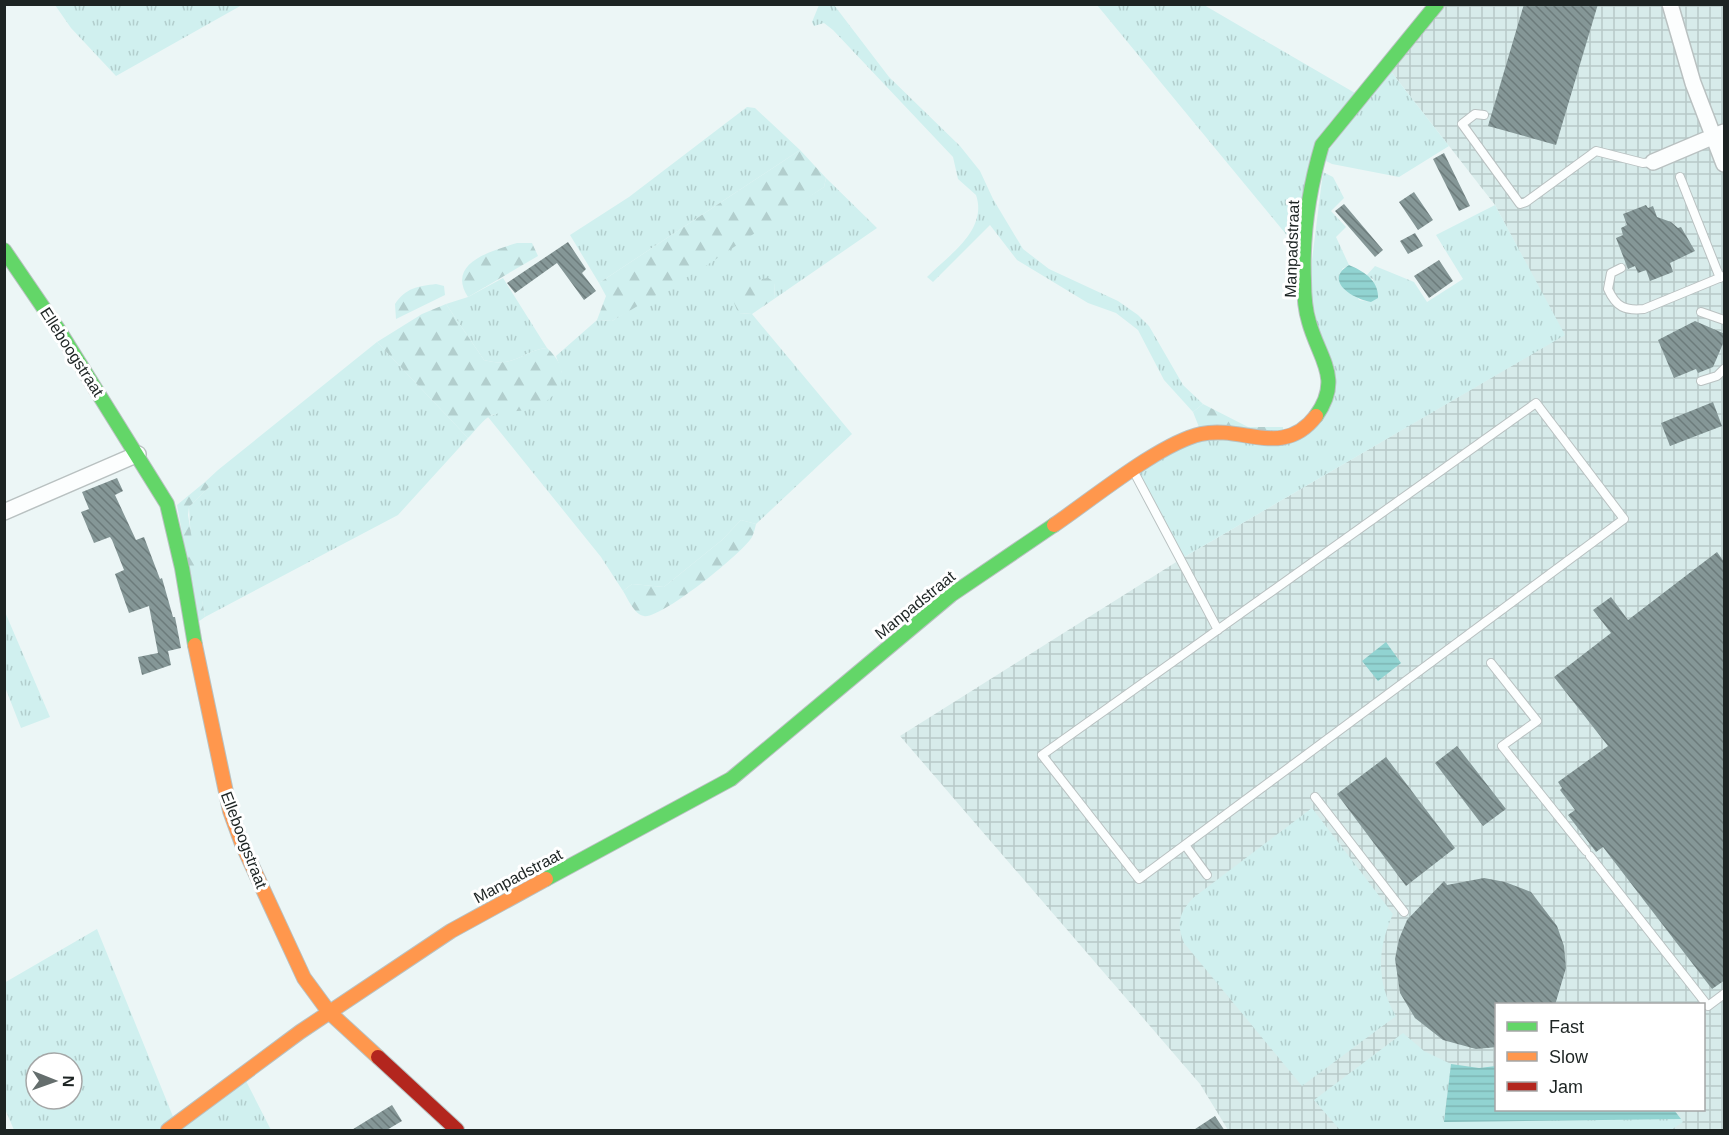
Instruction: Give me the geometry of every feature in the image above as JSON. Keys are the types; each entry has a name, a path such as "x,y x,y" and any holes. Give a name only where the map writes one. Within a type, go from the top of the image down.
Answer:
{"street":[{"name":"Manpadstraat","path":"168,1131 329,1012 451,931 731,779 951,595 1171,445 1194,434 1215,432 1282,439 1305,429 1329,391 1327,363 1310,322 1305,288 1307,221 1317,161 1322,146 1437,4"},
{"path":"1670,4 1692,83 1719,134 1725,164"},
{"path":"1653,162 1719,134"},
{"name":"Elleboogstraat","path":"4,250 138,454 167,504 182,568 199,667 230,811 246,854 304,978 329,1012 457,1131"},
{"path":"4,512 138,454"}],"lane":[{"path":"1484,115 1475,114 1462,124 1520,204 1596,151 1643,162 1653,162"},
{"path":"1621,268 1611,273 1608,289 1620,306 1630,310 1644,309 1722,277 1680,177"},
{"path":"1701,312 1725,320"},
{"path":"1701,381 1717,376 1725,369"},
{"path":"1536,403 1624,519 1185,845 1139,879 1042,755 1536,403"},
{"path":"1133,471 1218,630"},
{"path":"1491,663 1537,721 1503,746 1708,1006 1725,994"},
{"path":"1315,797 1404,912"},
{"path":"1185,845 1207,875"}],"shaded area":[{"path":"1444,5 1724,5 1724,1130 1228,1130 1200,1084 900,736 1181,559 1564,335 1495,205 1389,69"}],"green space":[{"path":"55,5 242,5 116,76 71,28"},
{"path":"819,5 834,5 889,77 960,146 980,171 993,199 1023,249 1049,269 1118,301 1138,315 1149,326 1183,385 1203,404 1193,412 1164,380 1138,330 1116,313 1088,303 1017,260 990,225 933,282 927,277 955,251 972,231 978,208 976,195 958,179 953,157 833,30 824,23 814,26 812,22"},
{"path":"1097,5 1204,5 1355,93 1328,125 1299,250"},
{"path":"1389,69 1449,146 1399,177 1332,164 1322,159"},
{"path":"747,107 755,108 800,150 599,283 570,235 629,197"},
{"path":"800,150 826,178 824,187 701,269 612,321 597,320 606,296 599,283"},
{"path":"1323,172 1333,177 1344,198 1331,211 1346,227 1336,237 1349,265 1342,269 1359,300 1371,302 1377,298 1373,279 1366,276 1375,266 1414,282 1427,302 1463,279 1436,235 1495,205 1565,335 1181,559 1135,475 1198,438 1276,443 1332,395 1309,284"},
{"path":"826,178 877,228 774,299 775,283 739,313 752,314 852,434 756,524 741,520 722,540 664,587 632,584 623,591 601,557 488,417 503,411 516,411 562,373 556,356 597,320 612,321 824,187"},
{"path":"517,243 532,243 538,256 468,297 463,285 463,275 467,267 484,255"},
{"path":"503,278 547,348 511,361 494,362 484,360 446,304 468,297"},
{"path":"768,278 775,282 774,299 752,314 739,313 734,297 736,291 753,281"},
{"path":"436,284 444,286 445,295 396,319 395,304 403,294 418,287"},
{"path":"446,304 484,360 511,361 547,348 560,366 562,374 558,390 544,403 533,408 492,415 482,422 468,438 377,342 422,314"},
{"path":"377,342 468,438 398,515 205,617 191,541 189,507 209,487 205,482 218,470"},
{"path":"1203,404 1248,427 1283,427 1283,432 1199,427 1193,412"},
{"path":"205,482 209,487 189,507 188,515 205,617 198,622 177,505"},
{"path":"741,520 756,524 753,535 746,545 719,570 683,597 653,614 640,615 634,609 623,591 632,584 664,587 722,540"},
{"path":"5,612 50,717 21,728 5,687"},
{"path":"1312,808 1393,914 1384,940 1381,965 1385,991 1396,1016 1302,1086 1184,943 1180,930 1180,919 1193,898"},
{"path":"97,929 174,1119 161,1130 14,1130 5,1109 4,983"},
{"path":"1403,1033 1424,1051 1451,1064 1444,1121 1681,1119 1683,1122 1671,1130 1340,1130 1314,1100"},
{"path":"245,1079 271,1130 177,1130"}],"water":[{"path":"1349,265 1365,273 1373,281 1378,298 1371,302 1364,300 1344,288 1339,277"},
{"path":"1386,642 1401,663 1378,681 1362,661"},
{"path":"1451,1064 1479,1068 1495,1066 1495,1111 1675,1111 1681,1119 1444,1122"}],"building":[{"path":"1524,4 1598,4 1556,145 1488,126"},
{"path":"1444,153 1470,206 1459,211 1433,159"},
{"path":"1414,192 1433,220 1418,230 1399,202"},
{"path":"1344,204 1383,250 1375,257 1335,211"},
{"path":"1646,205 1648,208 1653,206 1657,217 1671,222 1678,228 1681,227 1695,251 1670,263 1673,272 1650,281 1646,270 1638,273 1635,266 1628,269 1616,238 1623,235 1621,228 1627,225 1623,214"},
{"path":"1415,233 1423,246 1408,254 1400,241"},
{"path":"568,242 586,269 582,273 596,291 584,300 557,263 515,293 507,283"},
{"path":"1439,260 1453,281 1429,298 1414,276"},
{"path":"1695,321 1725,334 1725,339 1713,367 1698,373 1696,369 1674,378 1658,340"},
{"path":"1713,402 1722,426 1670,446 1661,423"},
{"path":"117,478 123,491 115,495 136,540 144,537 160,579 162,578 173,617 175,617 181,648 168,651 171,665 142,675 138,657 158,653 149,606 129,613 115,574 124,570 112,540 110,537 94,543 81,512 89,509 82,492"},
{"path":"1717,552 1725,563 1725,980 1712,989 1603,847 1596,852 1568,815 1575,810 1560,790 1562,788 1558,782 1608,746 1554,677 1611,633 1593,610 1611,597 1628,620"},
{"path":"1457,746 1506,809 1483,826 1435,763"},
{"path":"1386,757 1455,848 1406,886 1337,794"},
{"path":"1484,878 1505,882 1531,892 1557,926 1564,946 1566,968 1556,1003 1495,1003 1495,1047 1476,1049 1443,1040 1415,1018 1400,993 1395,959 1399,939 1407,920 1444,881 1447,885"},
{"path":"392,1105 402,1121 385,1131 350,1131"},
{"path":"1215,1116 1225,1131 1192,1131"}],"traffic: fast":[{"path":"1316,416 1324,403 1328,390 1328,379 1307,312 1304,247 1307,212 1322,145 1437,4"},
{"path":"4,250 60,332 167,504 182,568 195,645"},
{"path":"546,879 731,779 951,595 1054,525"}],"traffic: slow":[{"path":"1054,525 1146,460 1184,439 1217,432 1262,438 1290,436 1303,429 1316,416"},
{"path":"195,645 230,811 242,844 304,978 329,1012 378,1057"},
{"path":"168,1130 300,1032 451,931 546,879"}],"traffic: jam":[{"path":"378,1057 457,1130"}]}
